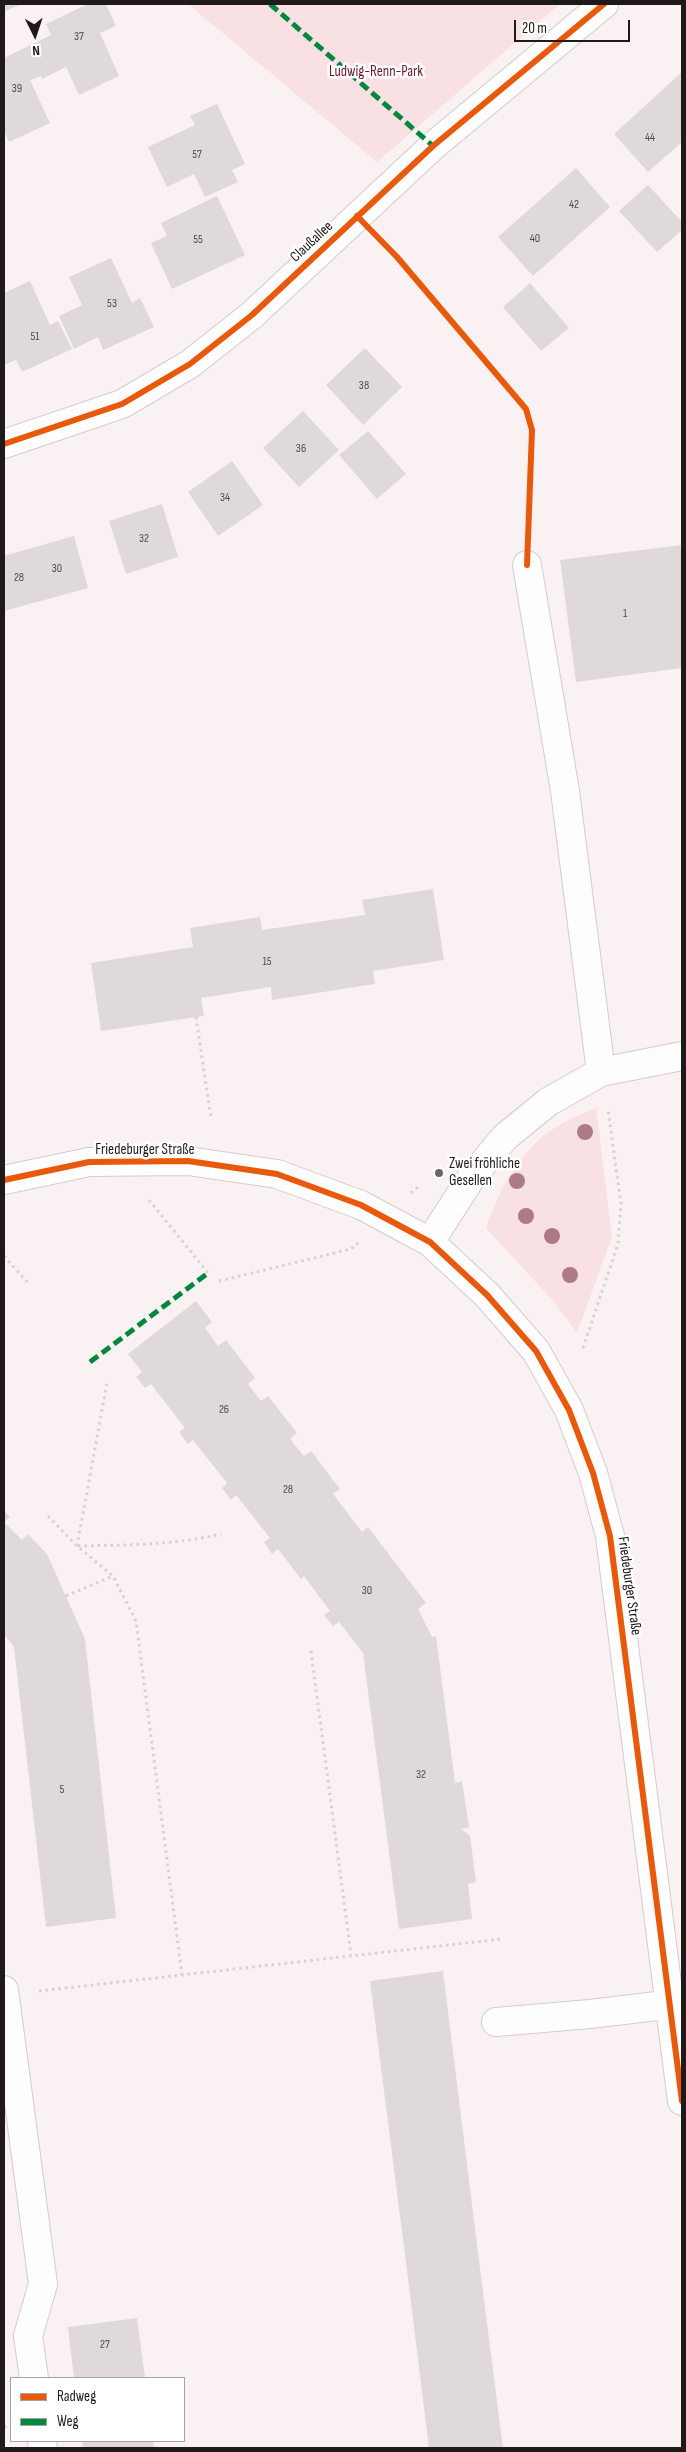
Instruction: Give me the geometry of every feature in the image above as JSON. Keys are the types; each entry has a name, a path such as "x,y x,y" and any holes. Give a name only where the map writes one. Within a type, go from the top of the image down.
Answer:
{"street":[{"name":"Claußallee","path":"4,444 122,404 190,364 252,315 433,146 604,4"},
{"path":"527,565 565,791 601,1072"},
{"path":"430,1242 471,1178 505,1137 548,1102 601,1072 682,1056"},
{"name":"Friedeburger Straße","path":"4,1180 89,1162 188,1161 277,1174 361,1205 430,1242 487,1294 536,1351 569,1410 592,1473 610,1536 676,2004 682,2101"},
{"path":"4,1990 43,2284 28,2336 34,2377"},
{"path":"496,2022 676,2004"}],"path":[{"path":"196,1017 211,1118"},
{"path":"583,1348 618,1244 620,1212 601,1072"},
{"path":"220,1281 351,1248 418,1187"},
{"path":"149,1200 208,1273"},
{"path":"4,1256 29,1284"},
{"path":"77,1546 107,1383"},
{"path":"48,1516 77,1546 113,1576 136,1621 182,1974"},
{"path":"77,1546 149,1545 195,1540 221,1534"},
{"path":"66,1596 113,1576"},
{"path":"311,1651 352,1956"},
{"path":"4,1995 502,1939"}],"green space":[{"name":"Ludwig-Renn-Park","path":"188,4 560,4 377,162"},
{"path":"596,1108 612,1237 577,1333 556,1304 486,1228 505,1184 522,1158 533,1146 563,1123"}],"building":[{"path":"4,4 21,4 4,12"},
{"path":"88,4 106,4 116,26 100,33 119,76 79,95 66,67 42,79 41,76 30,80 50,123 9,142 4,130 4,58 51,35 46,24"},
{"path":"682,72 682,142 648,172 614,134"},
{"path":"217,104 245,164 232,170 238,182 205,197 194,174 167,187 148,147 195,125 190,116"},
{"path":"576,168 610,207 533,276 498,237"},
{"path":"648,185 682,222 682,230 657,252 619,211"},
{"path":"217,196 245,255 172,289 151,243 167,236 161,223"},
{"path":"111,258 132,303 140,298 154,327 103,350 98,337 74,349 59,316 82,305 69,277"},
{"path":"30,281 50,325 58,321 72,349 22,372 16,360 4,365 4,293"},
{"path":"530,283 569,328 541,351 503,307"},
{"path":"365,348 402,387 363,425 326,385"},
{"path":"303,411 339,450 299,487 263,448"},
{"path":"368,431 406,474 377,499 339,455"},
{"path":"232,461 263,505 218,536 188,492"},
{"path":"162,504 178,557 126,574 109,521"},
{"path":"74,536 88,588 4,611 4,556"},
{"path":"682,545 682,668 576,682 560,560"},
{"path":"433,889 444,960 373,971 375,984 272,1000 271,987 201,998 204,1016 101,1031 91,963 193,947 190,928 260,917 262,930 365,915 362,900"},
{"path":"196,1301 212,1322 205,1328 218,1346 226,1340 255,1378 248,1384 261,1401 268,1396 297,1433 290,1439 304,1456 311,1451 340,1489 333,1494 362,1532 368,1527 426,1603 418,1609 432,1637 436,1636 455,1783 462,1781 469,1827 461,1829 470,1836 476,1882 468,1884 472,1919 399,1929 363,1653 339,1622 333,1626 324,1615 330,1611 304,1576 301,1579 278,1549 272,1554 264,1542 270,1538 236,1495 231,1500 222,1488 227,1483 193,1440 188,1444 179,1432 185,1428 151,1384 145,1388 136,1377 142,1372 128,1354"},
{"path":"4,1511 10,1517 4,1522"},
{"path":"4,1522 22,1540 28,1534 47,1554 85,1639 116,1918 46,1927 14,1647 4,1634"},
{"path":"443,1971 503,2448 429,2448 370,1981"},
{"path":"137,2318 145,2377 74,2377 68,2327"},
{"path":"82,2442 153,2442 154,2448 83,2448"}],"marked path":[{"path":"270,4 433,146"},
{"path":"90,1362 208,1273"}],"cycle path":[{"path":"4,444 122,404 190,364 252,315 433,146 604,4"},
{"path":"357,216 397,257 526,409 532,430 527,565"},
{"path":"4,1180 89,1162 188,1161 277,1174 361,1205 430,1242 487,1295 536,1351 569,1410 593,1473 610,1536 682,2101"}],"place":[{"name":"Zwei fröhliche Gesellen","path":"439,1173"}]}
